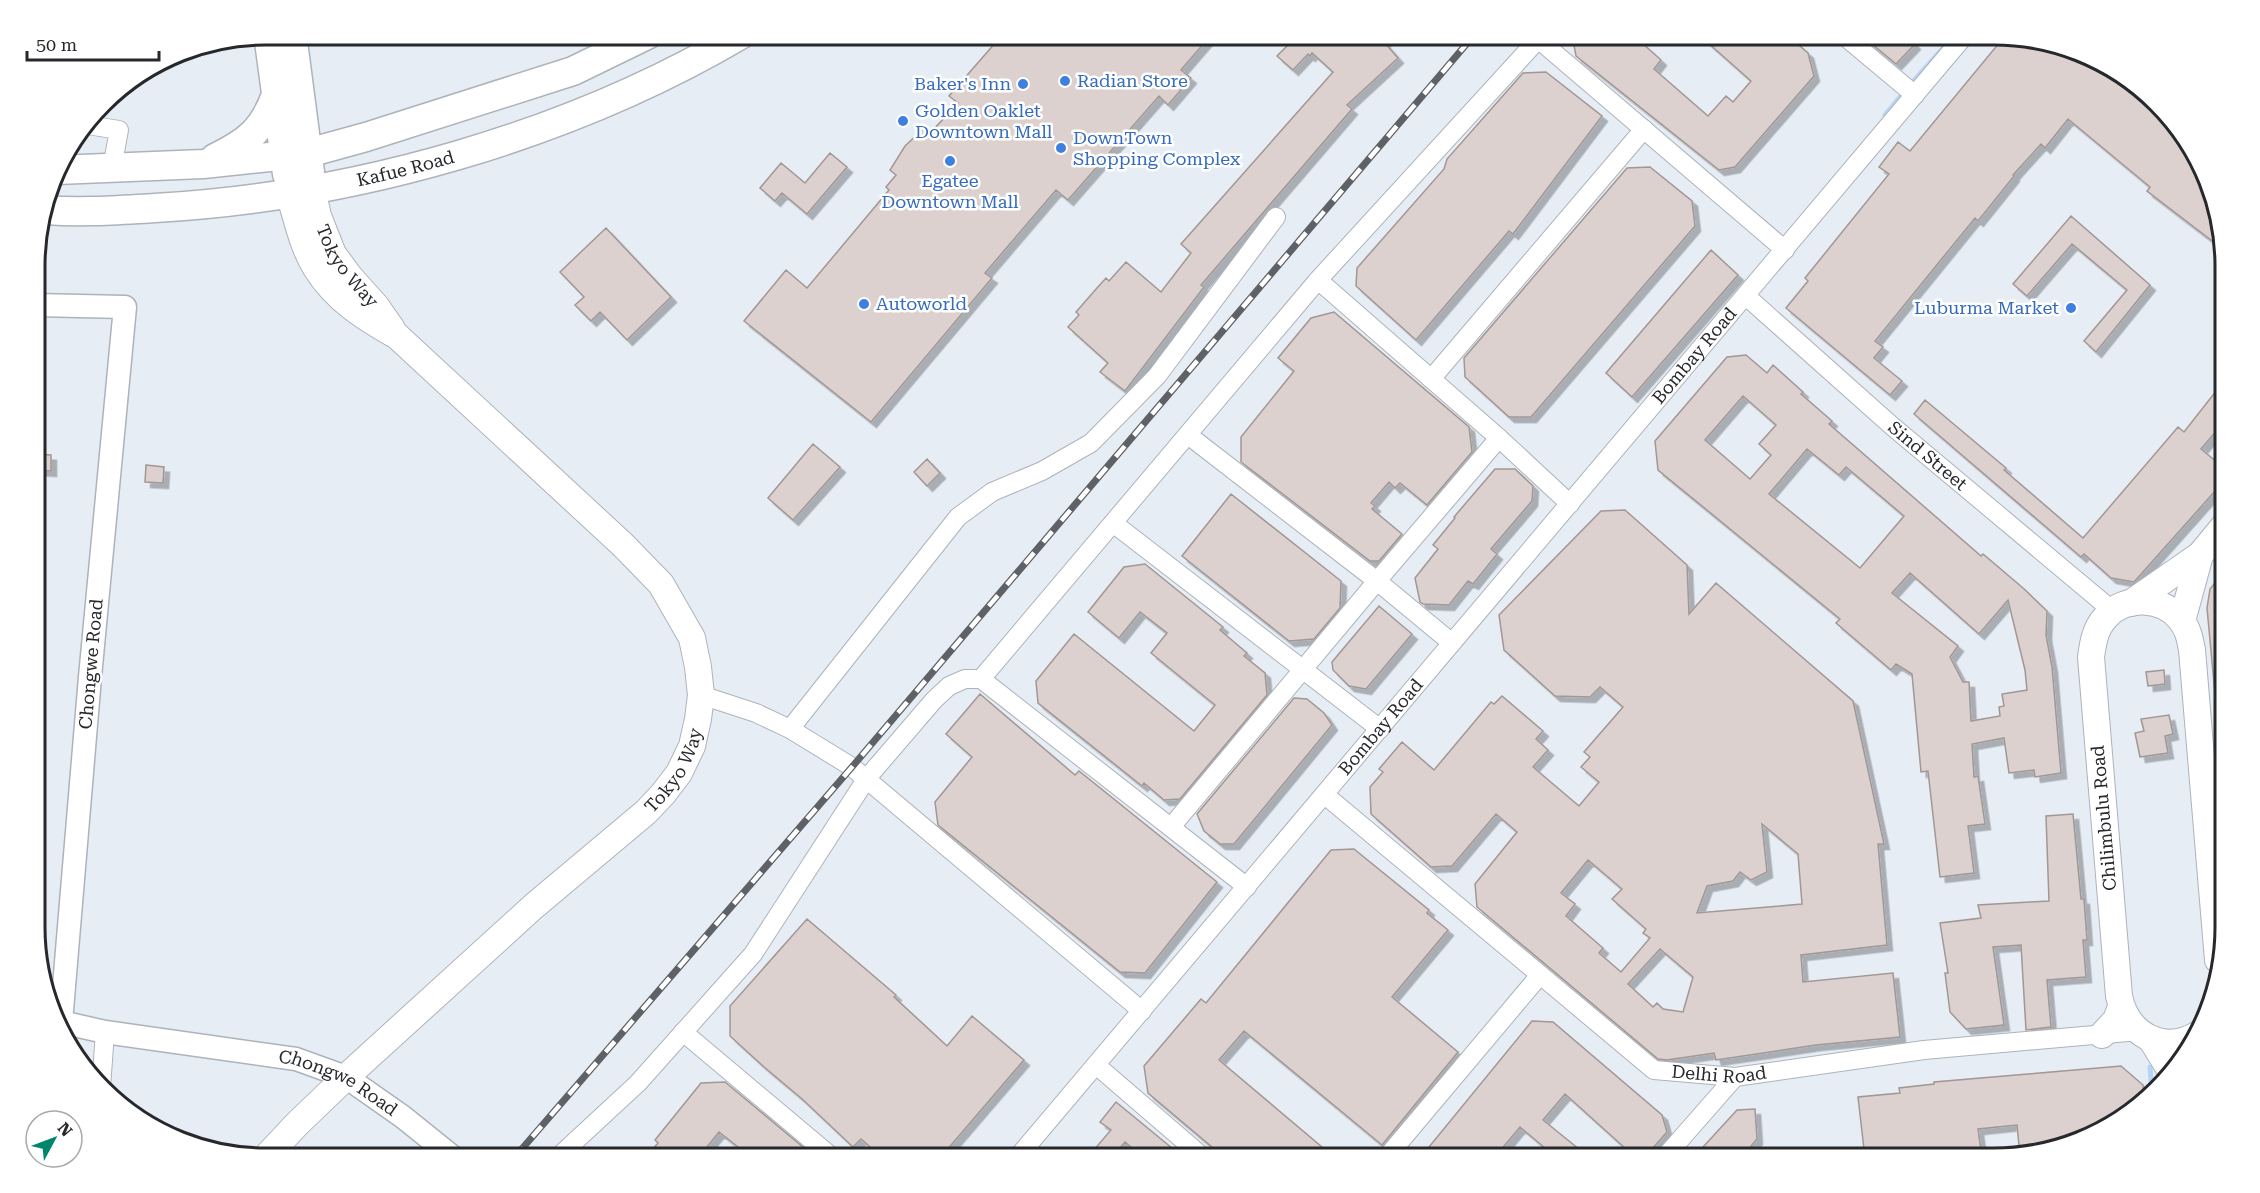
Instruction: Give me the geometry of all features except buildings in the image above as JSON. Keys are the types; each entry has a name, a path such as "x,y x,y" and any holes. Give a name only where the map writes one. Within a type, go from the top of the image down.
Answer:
{"main road":[{"path":"269,45 276,95 296,154 301,191"},
{"path":"293,45 302,113 296,154"},
{"path":"67,170 202,164 296,154 366,137 573,71 626,45"},
{"name":"Kafue Road","path":"53,211 76,213 207,205 375,177 432,162 598,107 720,45"},
{"path":"202,164 242,145 255,134 271,110 276,95"},
{"path":"302,113 321,127 345,135 366,137"},
{"name":"Tokyo Way","path":"274,1148 346,1077 534,906 646,812 663,794 679,773 692,746 701,694 692,638 661,584 623,545 397,336 365,318 330,288 312,259 301,191"},
{"name":"Chilimbulu Road","path":"2121,1007 2091,657 2094,637 2099,627 2122,607 2200,555 2215,537"},
{"name":"Chilimbulu Road","path":"2181,621 2200,555"},
{"path":"2122,607 2149,602 2158,604 2167,608 2181,621 2189,634 2215,924"},
{"path":"2102,1035 2115,1020 2121,1007"},
{"path":"2121,1007 2126,1017 2145,1035 2166,1065"},
{"path":"2145,1035 2172,1042 2183,1041"}],"street":[{"path":"981,680 1318,280 1534,45"},
{"path":"1550,45 1785,250"},
{"path":"1855,45 1915,95"},
{"name":"Bombay Road","path":"1025,1148 1957,45"},
{"path":"95,126 118,130 112,168"},
{"path":"1431,379 1644,129"},
{"path":"790,729 958,517 992,492 1041,471 1091,443 1157,376 1276,217"},
{"path":"1318,280 1570,504"},
{"name":"Sind Street","path":"1746,296 1892,426 2122,607"},
{"name":"Chongwe Road","path":"45,305 125,307 79,793 62,1012"},
{"path":"1188,435 1377,581 1452,643"},
{"path":"1171,827 1498,438"},
{"path":"1113,523 1380,729"},
{"path":"568,1148 638,1083 753,954 867,778 949,686 965,679 981,680 1247,886"},
{"path":"701,694 756,713 790,729 867,778 1142,1011"},
{"name":"Delhi Road","path":"1324,795 1654,1070 1735,1077 1924,1050 2102,1035 2145,1035"},
{"path":"1394,1148 1540,975"},
{"name":"Chongwe Road","path":"67,1023 105,1032 296,1059 346,1077 403,1117 442,1148"},
{"path":"102,1075 105,1032"},
{"path":"683,1032 821,1148"},
{"path":"1096,1065 1192,1148"},
{"path":"1673,1148 1735,1077"}],"waterway":[{"path":"1911,84 1944,47"},
{"path":"1885,115 1904,92"},
{"path":"2150,1067 2151,1082"}],"railway":[{"path":"523,1148 852,767 1466,45"}],"place":[{"name":"Radian Store","path":"1065,81"},
{"name":"Baker's Inn","path":"1023,84"},
{"name":"Golden Oaklet Downtown Mall","path":"903,121"},
{"name":"DownTown Shopping Complex","path":"1061,148"},
{"name":"Egatee Downtown Mall","path":"950,161"},
{"name":"Autoworld","path":"864,304"},
{"name":"Luburma Market","path":"2071,308"}]}
